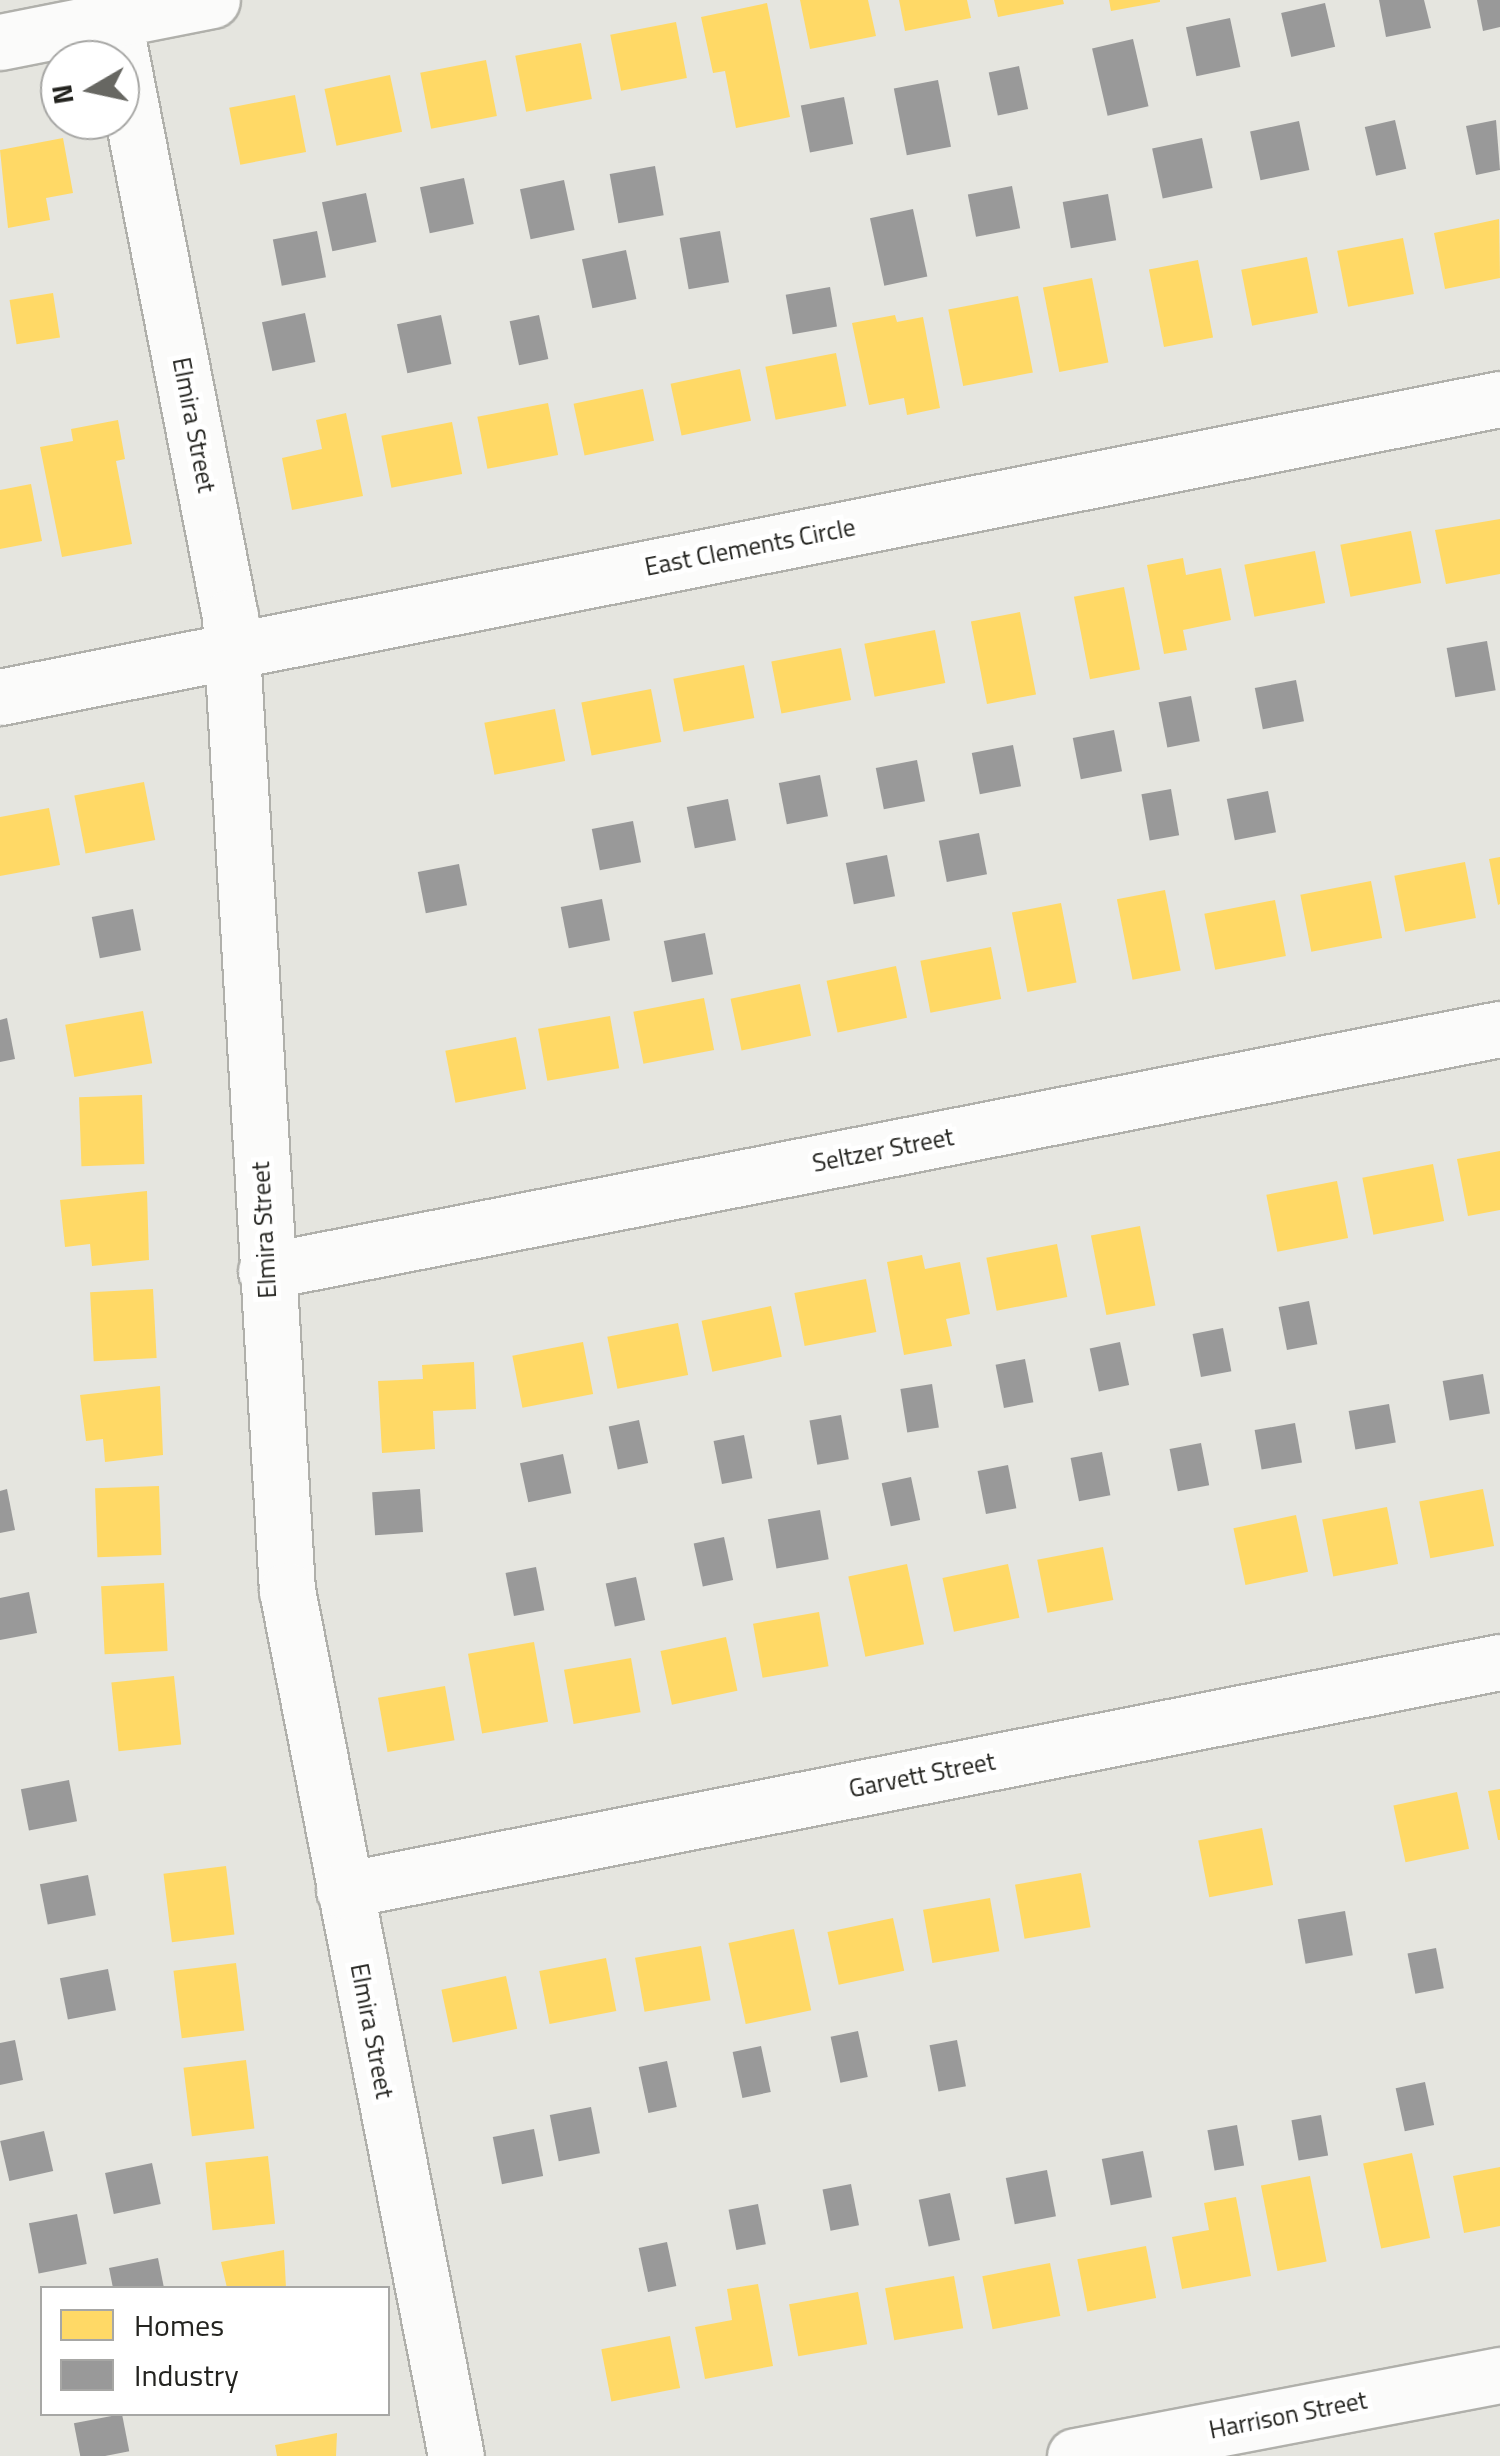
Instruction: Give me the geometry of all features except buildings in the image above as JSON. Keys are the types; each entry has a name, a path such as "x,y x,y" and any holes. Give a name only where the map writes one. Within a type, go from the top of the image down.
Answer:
{"street":[{"path":"0,42 112,10 212,0"},
{"name":"Elmira Street","path":"112,10 233,647 287,1590 456,2456"},
{"name":"East Clements Circle","path":"0,697 233,647 1500,399"},
{"name":"Seltzer Street","path":"266,1271 1500,1029"},
{"name":"Garvett Street","path":"344,1890 1500,1662"},
{"name":"Harrison Street","path":"1083,2455 1500,2375"}]}
